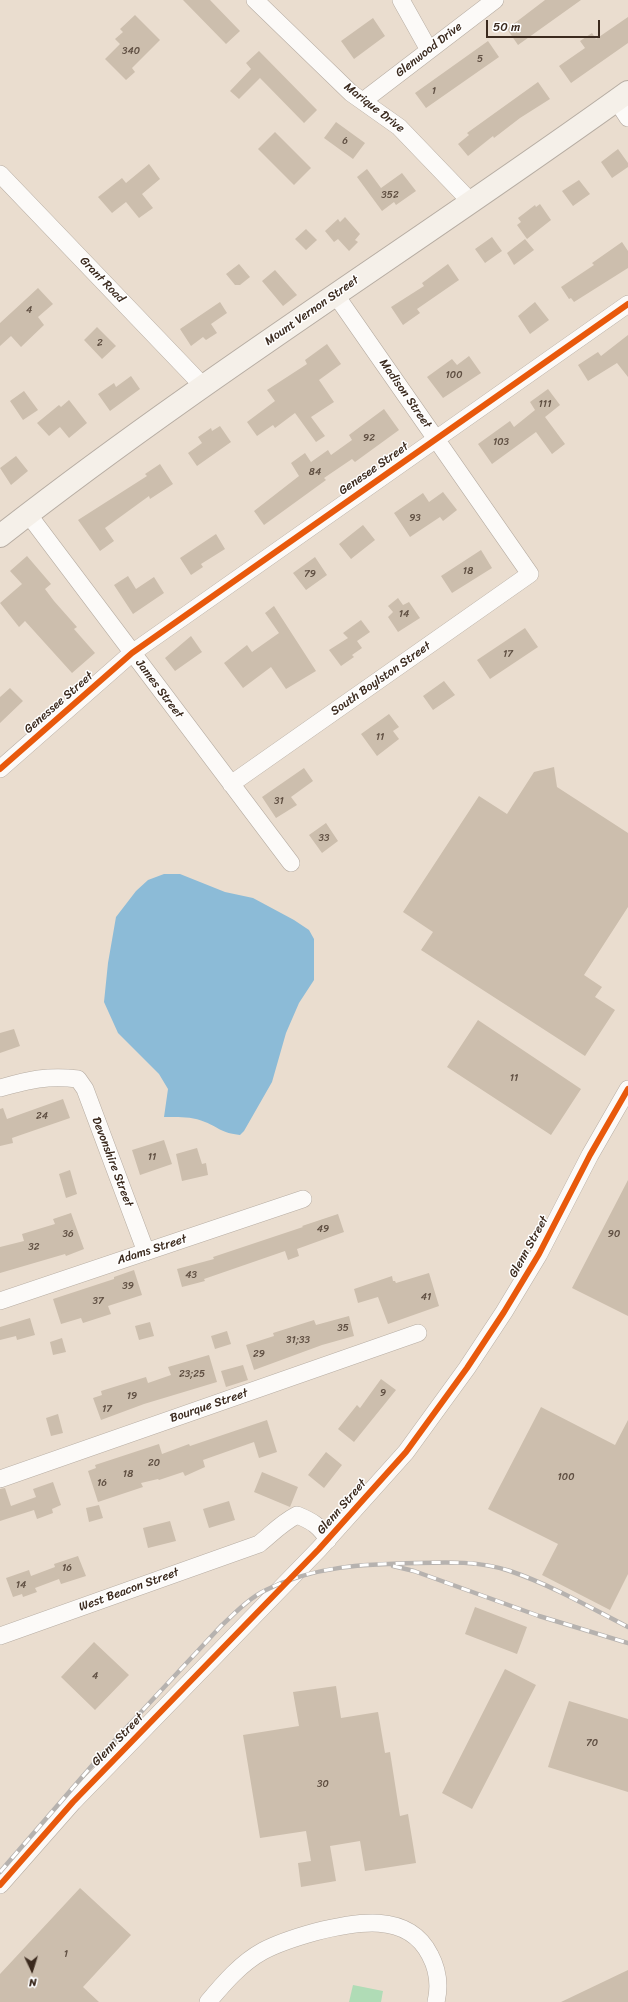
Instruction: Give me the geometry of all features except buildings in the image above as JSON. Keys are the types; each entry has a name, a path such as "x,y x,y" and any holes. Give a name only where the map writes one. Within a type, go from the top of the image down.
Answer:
{"main road":[{"name":"Mount Vernon Street","path":"0,536 101,458 335,294 624,104"}],"street":[{"name":"Marique Drive","path":"255,0 351,93 399,127 472,203"},
{"path":"401,0 429,50"},
{"name":"Glenwood Drive","path":"363,101 495,0"},
{"name":"Grant Road","path":"0,174 204,387"},
{"name":"Madison Street","path":"335,294 530,574"},
{"name":"Genesee Street","path":"132,653 628,304"},
{"name":"James Street","path":"28,514 291,863"},
{"name":"South Boylston Street","path":"232,784 530,574"},
{"name":"Genessee Street","path":"0,769 132,653"},
{"name":"Devonshire Street","path":"0,1088 35,1078 61,1076 78,1079 85,1089 146,1252"},
{"name":"Glenn Street","path":"0,1885 73,1802 328,1540 406,1452 471,1362 539,1254 590,1155 628,1089"},
{"name":"Adams Street","path":"0,1301 303,1199"},
{"name":"Bourque Street","path":"0,1479 418,1333"},
{"name":"West Beacon Street","path":"0,1636 259,1544 276,1528 297,1516 308,1519 320,1527 328,1540"},
{"path":"208,2002 235,1971 262,1951 297,1937 333,1928 374,1923 395,1926 414,1936 422,1943 434,1962 437,1972 439,1982 436,2002"}],"green space":[{"path":"353,1985 383,1991 381,2002 349,2002"}],"water":[{"path":"164,874 180,874 225,892 253,898 294,920 309,930 314,939 314,980 299,1003 286,1033 272,1082 244,1131 240,1135 225,1132 205,1122 195,1119 184,1117 164,1117 168,1089 159,1074 118,1033 104,1002 108,963 116,917 136,891 148,880"}],"railway":[{"path":"0,1872 102,1754 221,1626 254,1597 284,1582 321,1571 359,1566 440,1562 487,1565 510,1571 540,1583 628,1627"},
{"path":"393,1566 414,1571 539,1616 628,1643"}],"cycle path":[{"path":"0,769 132,653 628,304"},
{"path":"0,1885 73,1802 319,1549 406,1452 467,1368 504,1312 539,1254 590,1155 628,1089"}]}
